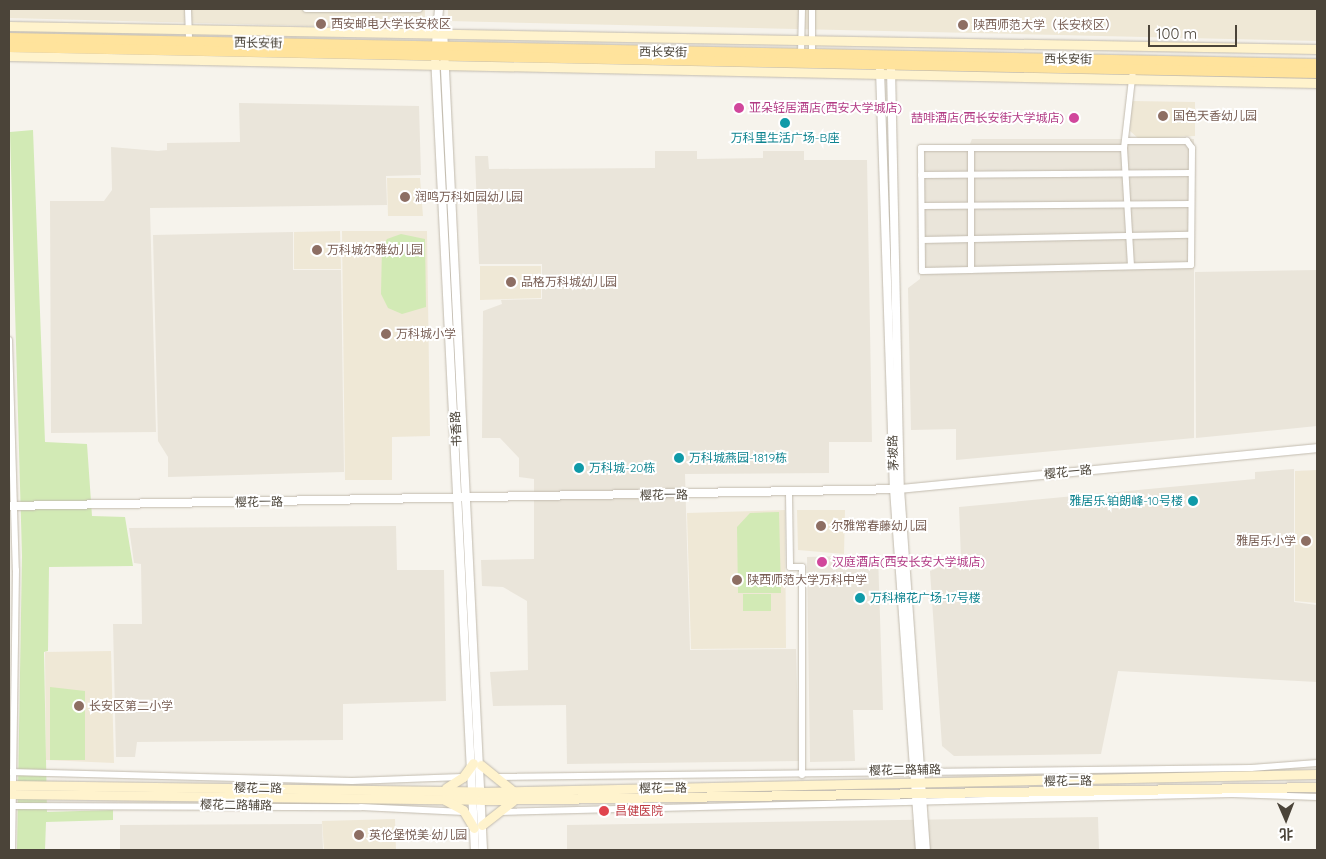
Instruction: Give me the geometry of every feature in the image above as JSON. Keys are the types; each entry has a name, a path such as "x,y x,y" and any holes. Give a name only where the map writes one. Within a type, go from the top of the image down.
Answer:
{"main road":[{"path":"9,26 441,32 802,42 1317,49"},
{"name":"西长安街","path":"9,48 189,47 442,56 887,63 1317,64"},
{"path":"9,48 442,56 572,70 754,68 880,75 887,63"},
{"name":"西长安街","path":"442,56 807,53 887,63 1133,74 1317,73"},
{"path":"1133,74 1207,84 1317,83"},
{"path":"443,799 464,812 478,826 514,795 477,764 464,777 446,789"},
{"name":"樱花二路","path":"11,789 443,799 478,795 918,786 1317,774"},
{"name":"樱花二路","path":"918,786 1317,787"},
{"name":"樱花二路","path":"11,789 446,789 478,795"}],"street":[{"path":"188,9 189,47"},
{"path":"306,9 419,9"},
{"name":"书香路","path":"440,9 477,764 478,826 475,850"},
{"path":"802,9 802,42 807,53"},
{"path":"807,53 812,42 812,9"},
{"name":"书香路","path":"442,56 463,498"},
{"name":"茅坡路","path":"887,63 892,97 897,489"},
{"path":"1131,266 1130,206 1124,176 1125,145 1133,74"},
{"name":"茅坡路","path":"880,75 897,489 917,770 920,850"},
{"path":"881,98 892,97"},
{"path":"1187,141 1192,148 1191,265 922,271 921,148 971,149 1125,145 1187,141"},
{"path":"971,149 971,270"},
{"path":"921,175 1124,176 1191,173"},
{"path":"922,206 1130,206 1191,204"},
{"path":"922,240 1191,235"},
{"path":"9,340 12,506 10,806 12,850"},
{"name":"樱花一路","path":"12,506 788,493 897,489 1317,448"},
{"path":"788,493 790,566 802,567 802,775"},
{"name":"樱花二路辅路","path":"492,777 802,775 917,770 1250,768 1317,763"},
{"name":"樱花二路辅路","path":"11,772 284,780 464,777"},
{"path":"494,812 800,803 919,804 1232,794 1317,797"},
{"name":"茅坡路","path":"919,804 926,850"},
{"name":"樱花二路辅路","path":"10,806 360,807 464,812"},
{"name":"书香路","path":"478,826 483,850"}],"shaded area":[{"name":"西安邮电大学长安校区","path":"9,9 425,9 425,29 9,18"},
{"name":"陕西师范大学（长安校区）","path":"448,9 1317,9 1317,41 448,21"},
{"name":"国色天香幼儿园","path":"1132,101 1195,102 1195,136 1139,139 1130,131"},
{"path":"239,103 419,106 421,175 386,176 387,205 150,208 156,432 51,433 50,201 104,201 112,190 111,147 158,151 167,150 167,143 240,142"},
{"path":"972,139 1194,139 1194,438 956,460 956,429 911,430 908,288 920,279 921,145 970,144"},
{"path":"655,151 697,151 697,159 763,158 763,151 804,151 804,160 867,160 872,442 829,442 829,473 685,474 690,650 796,649 799,761 567,764 566,705 493,706 490,672 528,670 527,601 503,587 482,586 481,560 534,559 534,479 519,477 519,458 500,438 482,438 483,311 502,304 501,300 542,299 542,264 479,264 475,156 488,156 489,169 655,168"},
{"name":"润鸣万科如园幼儿园","path":"387,178 420,178 423,216 388,216"},
{"name":"万科城尔雅幼儿园","path":"340,231 341,269 294,269 294,232"},
{"name":"万科城小学","path":"342,231 427,231 430,436 392,437 392,480 345,480"},
{"path":"293,232 293,270 341,270 344,472 168,477 168,457 158,441 153,235"},
{"name":"品格万科城幼儿园","path":"480,266 541,266 541,298 480,300"},
{"path":"1317,270 1317,426 1196,438 1195,272"},
{"path":"1294,469 1294,602 1317,605 1317,682 1118,671 1101,754 954,756 942,746 930,571 961,558 959,507 1255,479 1255,472"},
{"name":"雅居乐小学","path":"1317,470 1317,603 1295,601 1295,471"},
{"name":"陕西师范大学万科中学","path":"785,510 786,648 691,649 687,513"},
{"name":"尔雅常春藤幼儿园","path":"797,510 845,510 844,554 798,550"},
{"path":"396,526 397,570 444,570 446,701 343,704 343,740 137,742 135,757 116,757 113,624 142,624 141,564 134,563 129,528"},
{"path":"878,555 883,710 853,710 855,761 810,762 807,557"},
{"name":"长安区第二小学","path":"111,651 114,763 46,760 45,652"},
{"path":"1098,817 1099,850 567,850 567,825"},
{"name":"英伦堡悦美·幼儿园","path":"395,819 396,850 324,850 322,821"},
{"path":"322,824 323,850 120,850 120,825"}],"green space":[{"path":"33,130 45,442 87,444 92,516 125,517 133,566 49,567 48,651 44,652 47,812 113,810 113,820 46,822 45,850 17,850 22,556 10,132"},
{"path":"401,234 425,239 426,307 402,314 388,308 381,294 382,247 387,239"},
{"path":"779,512 781,593 738,593 737,527 750,513"},
{"path":"743,594 771,594 771,611 743,611"},
{"path":"50,687 85,691 85,760 50,760"}],"place":[{"name":"西安邮电大学长安校区","path":"321,24"},
{"name":"陕西师范大学（长安校区）","path":"963,25"},
{"name":"亚朵轻居酒店(西安大学城店)","path":"739,108"},
{"name":"国色天香幼儿园","path":"1163,116"},
{"name":"喆啡酒店(西长安街大学城店)","path":"1074,118"},
{"name":"万科里生活广场-B座","path":"785,123"},
{"name":"润鸣万科如园幼儿园","path":"405,197"},
{"name":"万科城尔雅幼儿园","path":"317,250"},
{"name":"品格万科城幼儿园","path":"511,282"},
{"name":"万科城小学","path":"386,334"},
{"name":"万科城燕园-1819栋","path":"679,458"},
{"name":"万科城-20栋","path":"579,468"},
{"name":"雅居乐.铂朗峰-10号楼","path":"1193,501"},
{"name":"尔雅常春藤幼儿园","path":"821,526"},
{"name":"雅居乐小学","path":"1306,541"},
{"name":"汉庭酒店(西安长安大学城店)","path":"822,562"},
{"name":"陕西师范大学万科中学","path":"737,580"},
{"name":"万科棉花广场-17号楼","path":"860,598"},
{"name":"长安区第二小学","path":"79,706"},
{"name":"昌健医院","path":"604,811"},
{"name":"英伦堡悦美·幼儿园","path":"359,835"}]}
